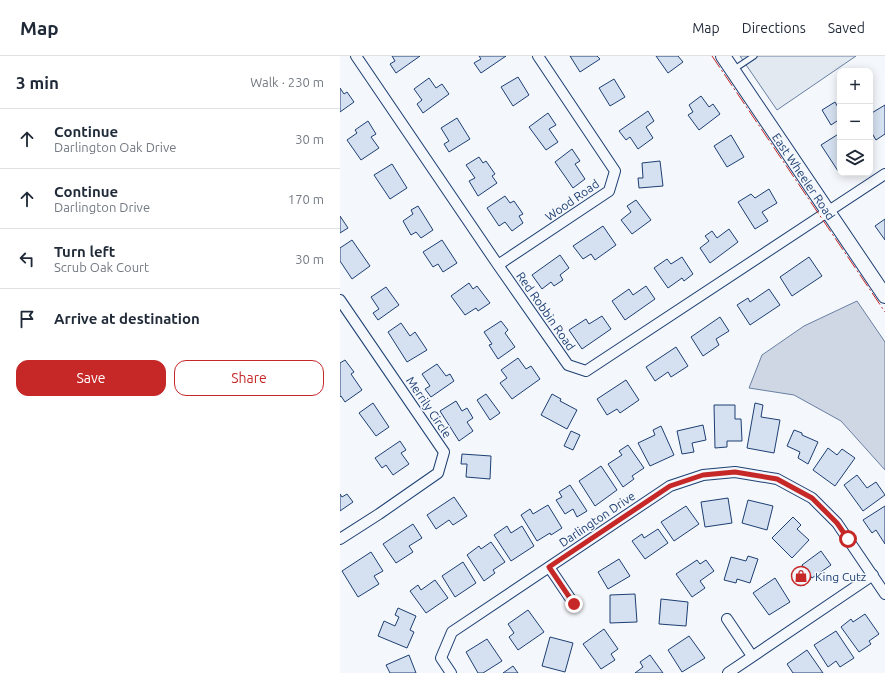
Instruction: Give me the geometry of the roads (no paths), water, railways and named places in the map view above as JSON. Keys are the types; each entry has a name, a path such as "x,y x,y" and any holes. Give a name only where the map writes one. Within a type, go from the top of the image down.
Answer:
{"street":[{"name":"Red Robbin Road","path":"356,56 498,266 568,365 586,371 828,213"},
{"name":"Wood Road","path":"498,266 609,191 615,171 538,56"},
{"name":"East Wheeler Road","path":"723,56 885,296"},
{"path":"828,213 885,174"},
{"name":"Merrily Circle","path":"340,300 444,452 438,473 340,539"},
{"name":"Darlington Drive","path":"451,673 441,658 452,632 670,486 703,475 735,472 777,479 812,498 837,523 873,575"},
{"path":"549,567 574,604"},
{"path":"728,673 873,575 885,594"},
{"path":"728,619 752,656"}],"lane":[{"path":"732,70 754,56"}],"place":[{"name":"King Cutz","path":"801,576"}]}
